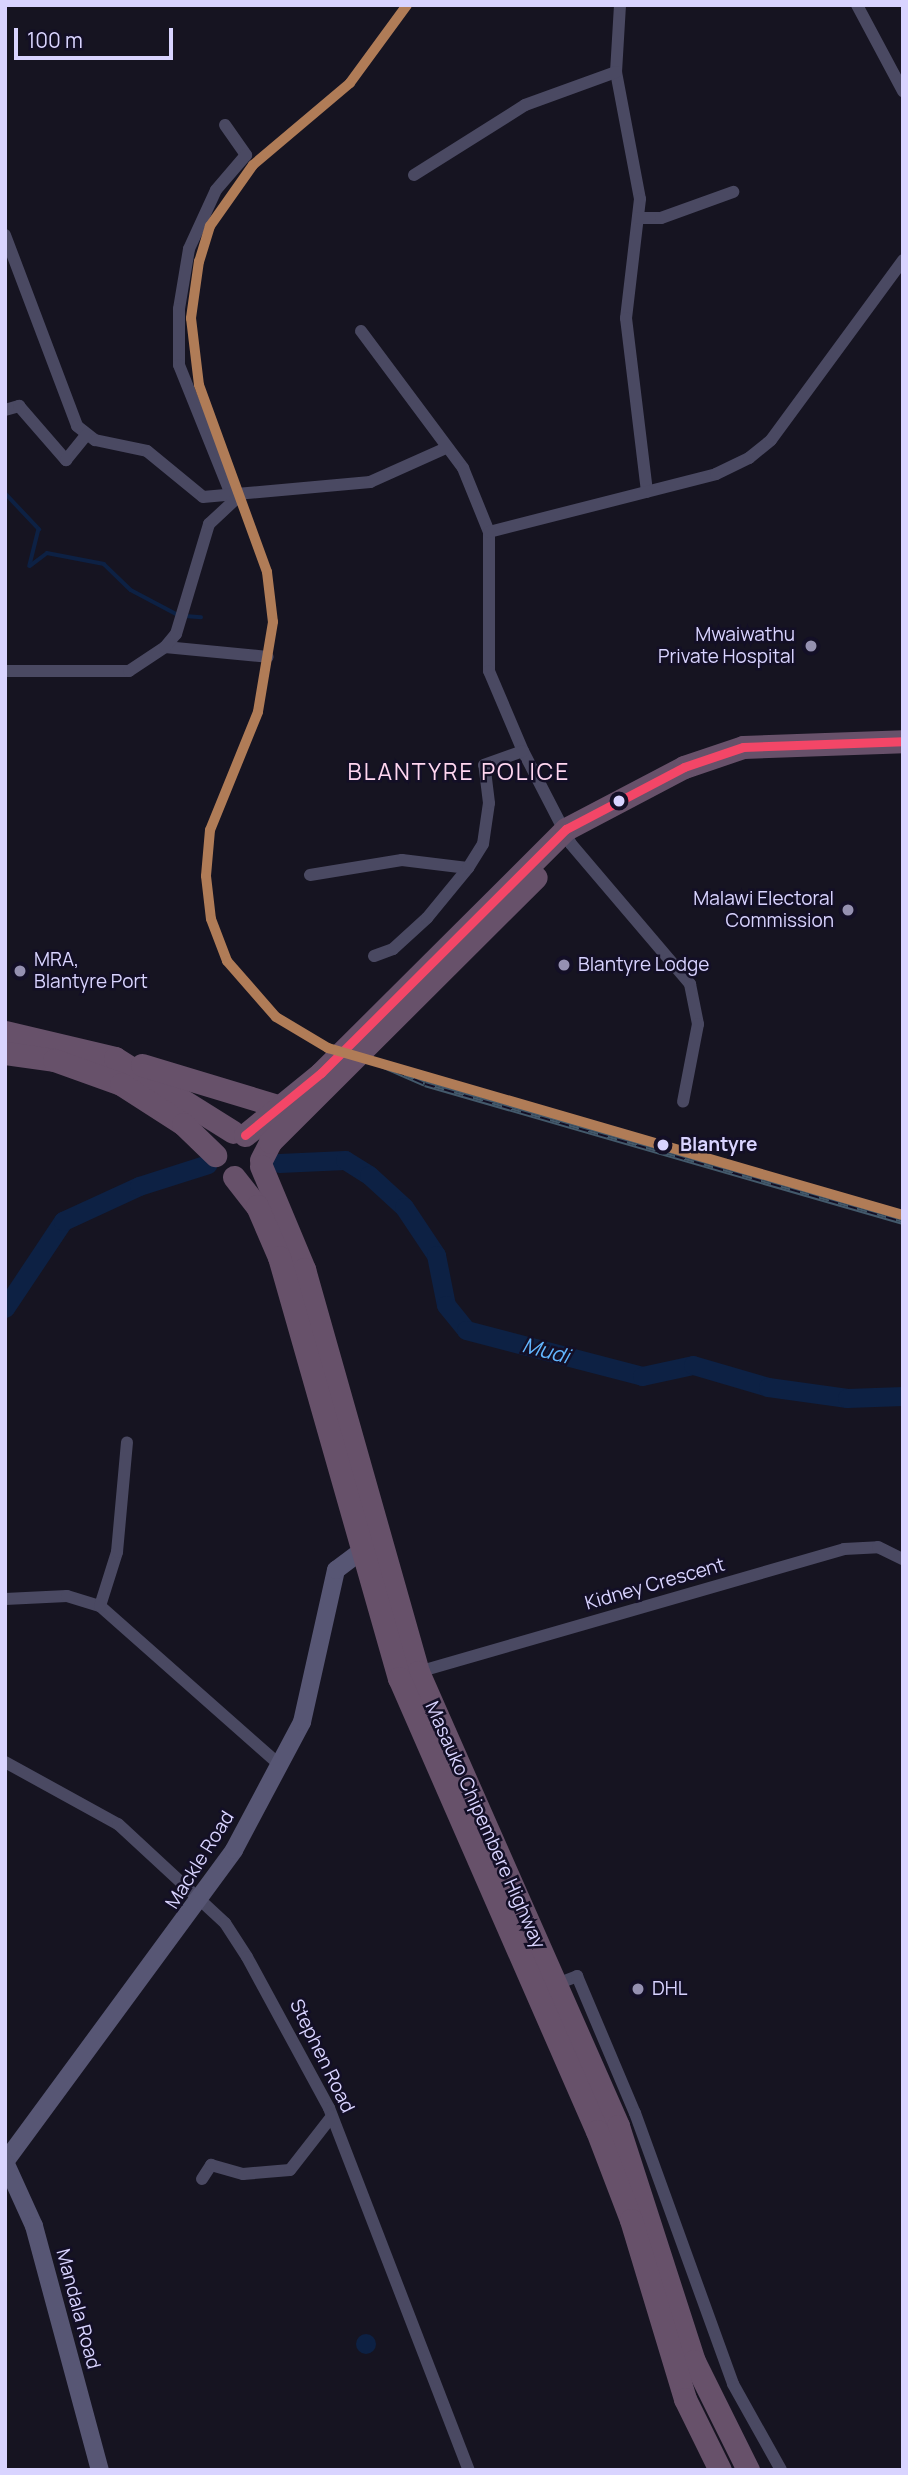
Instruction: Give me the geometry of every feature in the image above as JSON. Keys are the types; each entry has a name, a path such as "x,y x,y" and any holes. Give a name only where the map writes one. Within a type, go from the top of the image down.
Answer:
{"highway":[{"path":"215,1156 219,1139 239,1133 281,1107 568,837 684,767 743,747 903,741"},
{"path":"5,1053 54,1060 121,1084 183,1125 234,1177 251,1177 261,1163 270,1142 568,837 682,776 724,764 805,750 903,751"},
{"path":"5,1032 116,1058 281,1107"},
{"path":"116,1058 239,1133 261,1163"},
{"name":"Masauko Chipembere Highway","path":"261,1163 304,1269 418,1672 651,2212 694,2361 747,2470"},
{"name":"Masauko Chipembere Highway","path":"234,1177 257,1206 279,1257 399,1678 597,2131 685,2399 720,2470"}],"street":[{"path":"620,5 616,72 639,174 638,218 626,318 647,492"},
{"path":"857,5 903,91"},
{"path":"414,175 525,105 616,72"},
{"path":"225,125 246,155 216,190 189,249 178,309 179,365 235,496"},
{"path":"638,218 661,218 733,192"},
{"path":"5,235 69,409 86,435 147,451 203,497 370,482 446,448"},
{"path":"489,531 716,474 771,440 903,260"},
{"path":"361,331 463,468 489,531 489,671 523,751 568,837 690,984 698,1024 683,1102"},
{"path":"5,410 19,406 66,460 86,435"},
{"path":"5,671 130,671 165,647 176,634 209,524 235,496"},
{"path":"165,647 268,657"},
{"path":"374,956 393,949 427,918 468,868 484,845 489,803 484,765 523,751"},
{"path":"310,875 402,860 468,868"},
{"path":"100,1606 117,1552 127,1442"},
{"name":"Kidney Crescent","path":"418,1672 844,1549 877,1547 903,1559"},
{"name":"Mackle Road","path":"5,2162 202,1901 281,1766 320,1663 336,1570 361,1551"},
{"path":"5,1599 67,1596 100,1606 281,1766"},
{"name":"Stephen Road","path":"5,1762 118,1824 202,1901 247,1956 332,2116 468,2470"},
{"path":"554,1985 577,1976 635,2113 733,2384 782,2470"},
{"path":"202,2179 211,2165 243,2174 290,2170 332,2116"},
{"name":"Mandala Road","path":"5,2162 34,2226 100,2470"}],"water":[{"path":"366,2334 373,2337 376,2344 373,2351 366,2354 359,2351 356,2344 359,2337"}],"waterway":[{"path":"5,493 39,529 30,566 47,553 104,564 131,590 178,615"},
{"path":"185,616 201,617"},
{"name":"Mudi","path":"279,1163 345,1160 369,1175 404,1207 436,1255 446,1305 466,1330 642,1376 693,1365 768,1387 847,1398 903,1396"},
{"name":"Mudi","path":"5,1308 63,1221 139,1186 208,1164"},
{"name":"Mudi","path":"768,1387 846,1402 903,1400"}],"railway":[{"path":"377,1063 425,1084 903,1222"}],"transit line":[{"path":"407,5 350,83 253,165 210,226 199,261 191,318 199,385 267,572 273,622 258,712 210,830 206,876 211,919 227,961 276,1017 328,1048 903,1215"},
{"path":"245,1135 321,1073 566,829 684,767 743,747 903,741"}],"place":[{"name":"Mwaiwathu Private Hospital","path":"811,646"},
{"name":"Malawi Electoral Commission","path":"848,910"},
{"name":"Blantyre Lodge","path":"564,965"},
{"name":"MRA, Blantyre Port","path":"20,971"},
{"name":"Blantyre","path":"663,1145"},
{"name":"DHL","path":"638,1989"}],"district":[{"name":"BLANTYRE POLICE","path":"459,771"}]}
